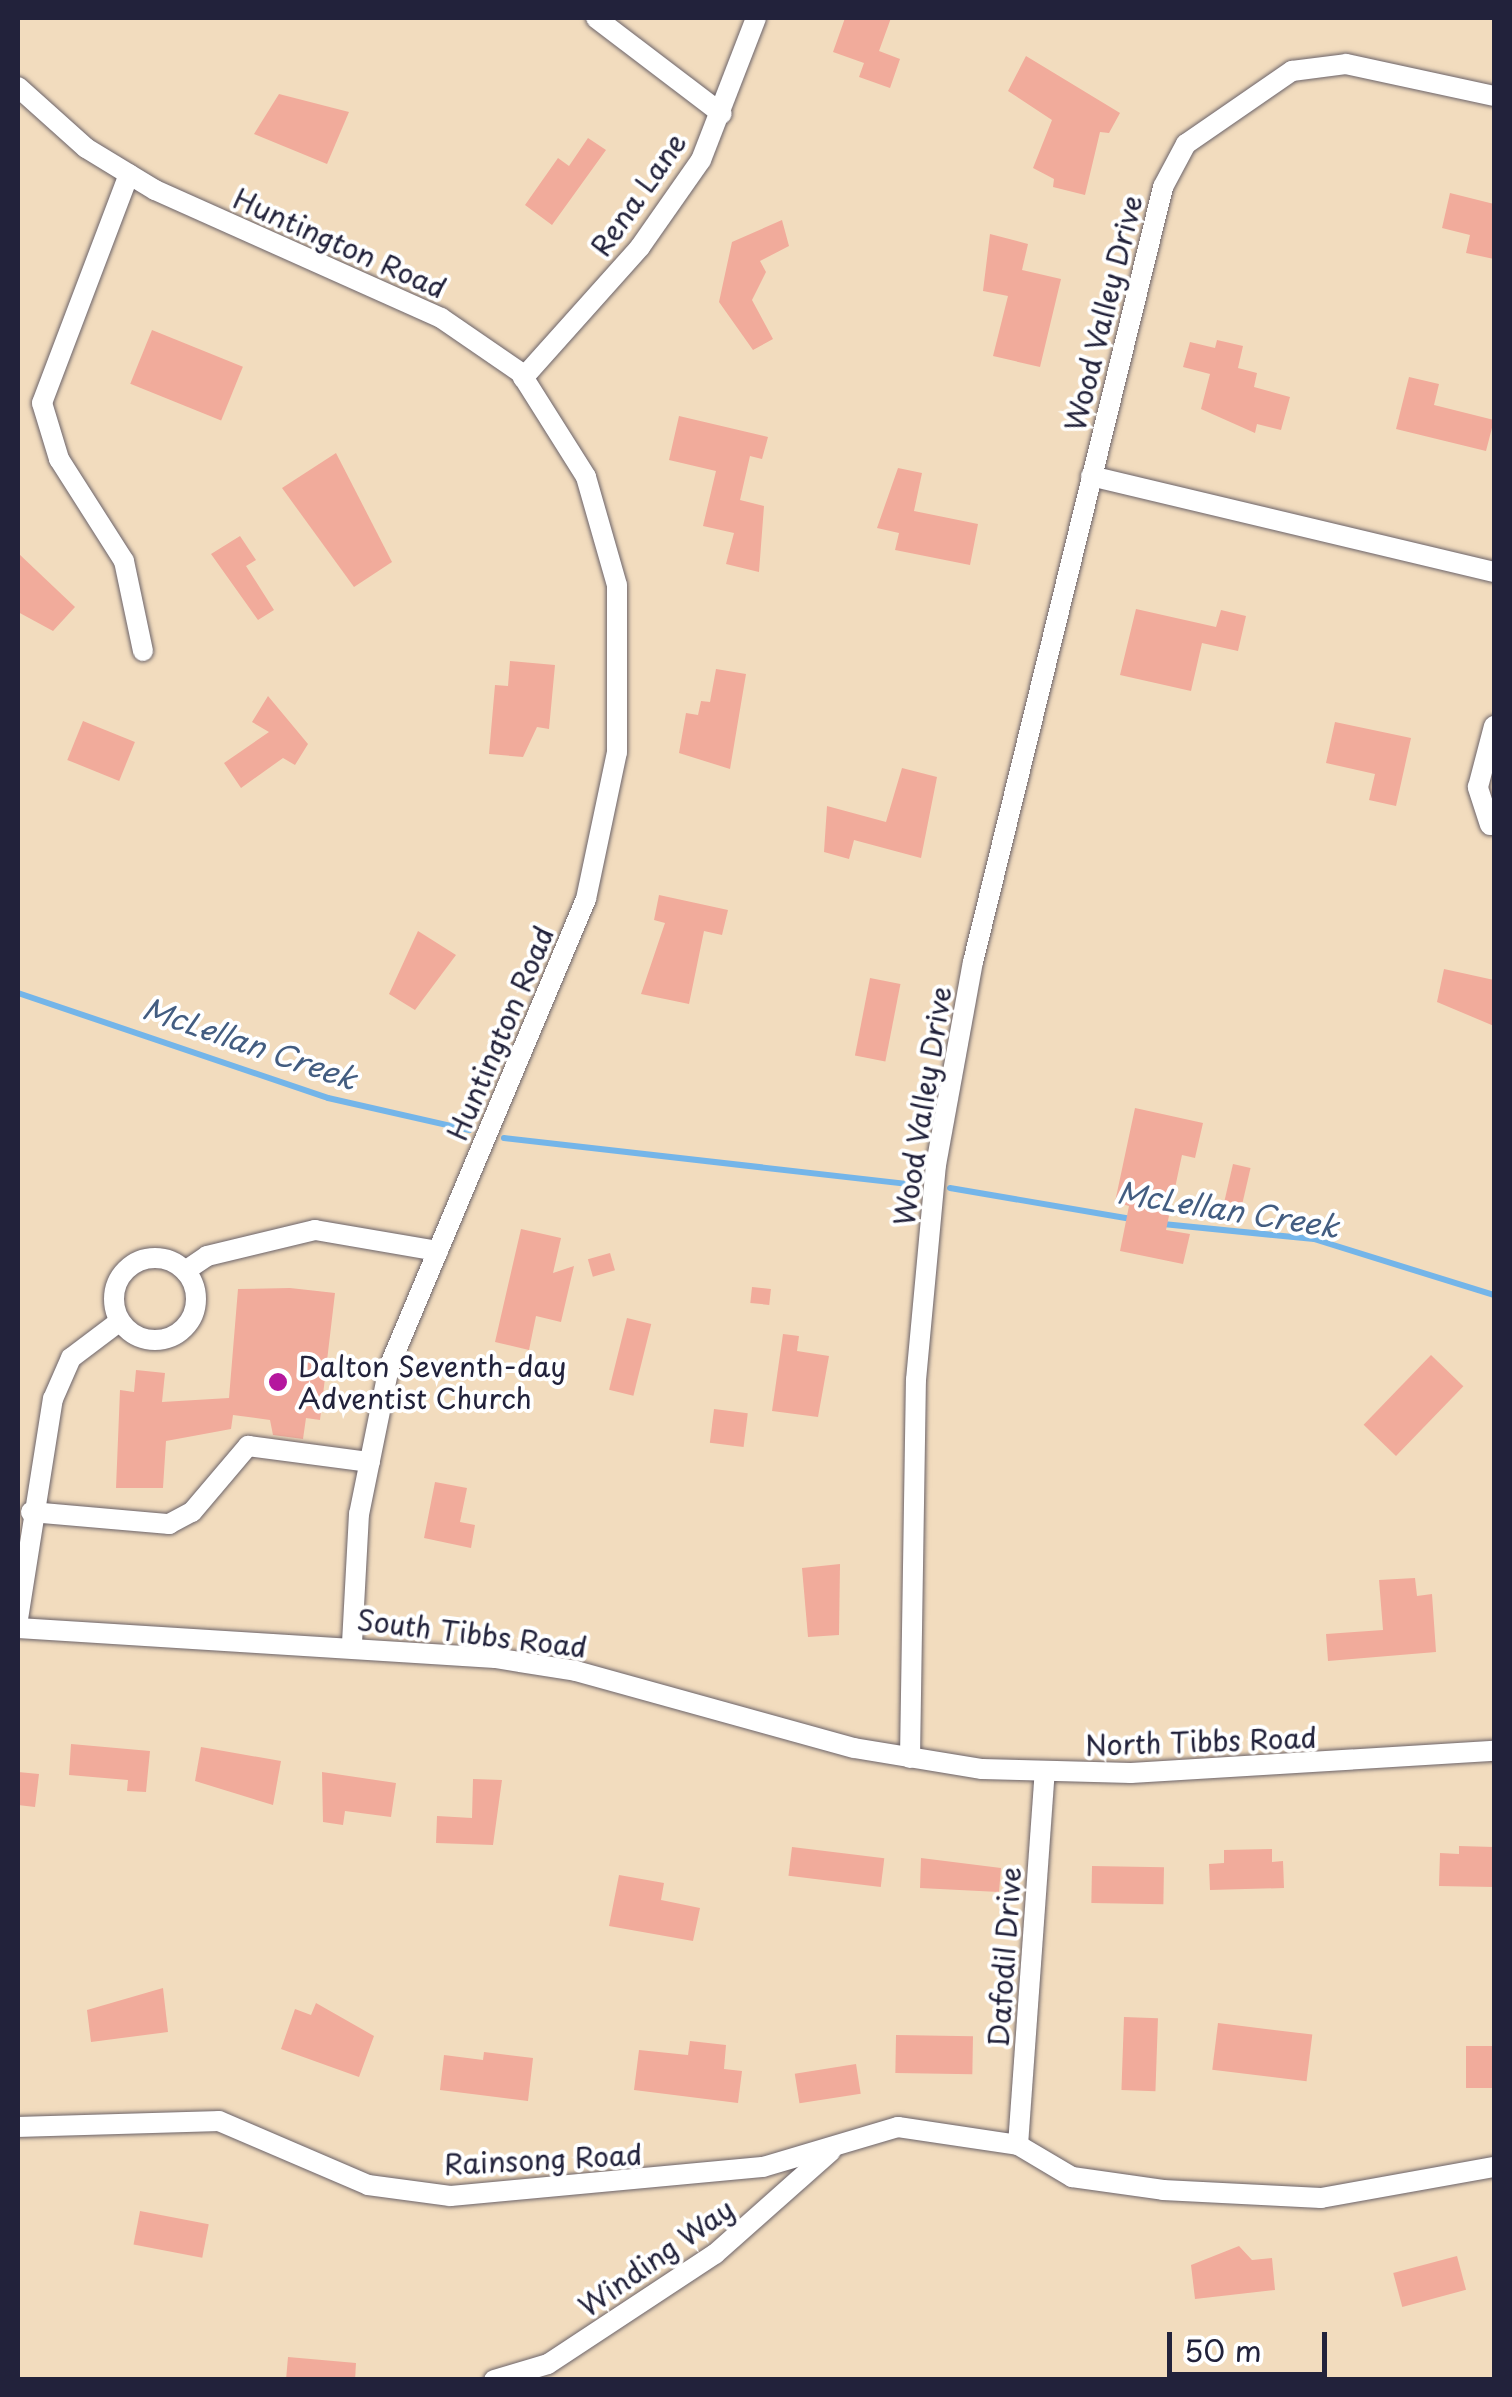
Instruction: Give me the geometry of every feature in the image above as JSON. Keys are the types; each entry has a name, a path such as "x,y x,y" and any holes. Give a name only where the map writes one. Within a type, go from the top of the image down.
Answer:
{"street":[{"path":"596,18 722,114"},
{"name":"Rena Lane","path":"523,378 640,248 722,114 756,18"},
{"name":"Wood Valley Drive","path":"910,1758 916,1380 936,1165 973,962 1140,262 1186,144 1292,71 1346,64 1494,96"},
{"name":"Huntington Road","path":"18,87 129,174 441,318 523,378 586,476 617,585 617,752 586,898 389,1367 370,1462 352,1646"},
{"path":"129,174 42,403 59,459 124,561 143,651"},
{"name":"Wood Valley Drive","path":"1091,476 1494,572"},
{"path":"1490,825 1478,787 1494,726"},
{"path":"185,1271 208,1256 315,1230 438,1251"},
{"path":"162,1258 185,1271 195,1309 180,1332 154,1340 120,1322 114,1295 125,1271 162,1258"},
{"path":"18,1619 31,1512 53,1399 72,1358 120,1322"},
{"path":"31,1512 170,1524 192,1512 248,1446 370,1462"},
{"name":"South Tibbs Road","path":"18,1628 352,1646 576,1671 910,1758"},
{"name":"North Tibbs Road","path":"910,1758 1045,1772 1494,1751"},
{"name":"Dafodil Drive","path":"1018,2145 1045,1772"},
{"name":"Rainsong Road","path":"18,2127 220,2121 368,2185 450,2196 605,2187 831,2151 898,2127 1018,2145"},
{"path":"1018,2145 1072,2177 1320,2198 1494,2168"},
{"name":"Winding Way","path":"494,2380 548,2364 716,2254 831,2151"}],"building":[{"path":"845,18 891,18 879,51 900,59 890,88 859,77 864,63 833,52"},
{"path":"1026,56 1120,113 1109,133 1100,132 1085,195 1053,187 1054,179 1033,168 1052,120 1008,91"},
{"path":"279,94 349,112 327,164 254,134"},
{"path":"588,138 606,150 552,225 525,205 558,158 569,166"},
{"path":"1450,193 1494,204 1494,259 1466,253 1470,235 1442,228"},
{"path":"782,220 789,246 760,261 766,272 752,300 773,339 753,350 719,302 732,242"},
{"path":"990,234 1028,244 1022,270 1061,279 1040,367 993,356 1008,296 983,291"},
{"path":"152,330 243,367 221,420 130,384"},
{"path":"1217,340 1243,346 1238,368 1257,373 1254,387 1290,397 1281,430 1257,424 1255,433 1201,409 1210,374 1183,367 1190,342 1215,348"},
{"path":"1409,377 1439,384 1434,405 1494,420 1486,451 1396,429"},
{"path":"679,416 768,437 762,459 750,456 740,500 764,506 759,572 726,564 734,533 703,526 716,471 669,460"},
{"path":"336,453 392,562 354,587 282,488"},
{"path":"898,468 922,473 914,511 978,524 970,565 895,550 899,533 877,528"},
{"path":"240,536 256,560 246,566 274,610 258,620 211,554"},
{"path":"18,553 75,607 53,631 18,612"},
{"path":"1136,609 1216,627 1221,610 1246,616 1238,651 1202,643 1191,691 1120,675"},
{"path":"510,661 555,665 549,729 537,727 523,757 489,754 495,685 508,686"},
{"path":"716,669 746,674 730,769 679,753 686,713 698,715 701,701 710,702"},
{"path":"268,696 308,744 295,765 283,758 241,788 224,763 269,732 252,722"},
{"path":"83,721 135,742 119,781 67,760"},
{"path":"1335,722 1411,738 1396,806 1369,800 1375,774 1326,763"},
{"path":"902,768 937,777 921,858 854,840 849,859 824,852 827,806 886,822"},
{"path":"659,895 728,910 722,935 704,931 689,1004 641,994 665,923 654,920"},
{"path":"418,931 456,955 415,1010 389,994"},
{"path":"1444,969 1494,980 1494,1026 1437,1002"},
{"path":"870,978 900,984 885,1061 855,1056"},
{"path":"1135,1108 1203,1123 1195,1158 1182,1155 1166,1230 1190,1234 1183,1264 1120,1251 1129,1206 1115,1202"},
{"path":"1233,1164 1251,1168 1242,1205 1224,1201"},
{"path":"521,1229 561,1238 553,1273 574,1266 561,1322 536,1316 529,1350 495,1342"},
{"path":"610,1253 615,1270 593,1277 588,1259"},
{"path":"752,1287 771,1289 769,1305 750,1303"},
{"name":"Dalton Seventh-day Adventist Church","path":"290,1288 335,1293 320,1420 306,1418 303,1439 273,1435 270,1420 233,1415 231,1429 166,1441 163,1488 116,1488 120,1390 134,1392 136,1370 165,1373 162,1402 229,1398 238,1289"},
{"path":"627,1318 651,1324 633,1396 609,1390"},
{"path":"783,1334 799,1336 797,1351 829,1356 818,1417 772,1411"},
{"path":"1431,1355 1463,1386 1396,1456 1364,1425"},
{"path":"714,1409 748,1413 744,1447 710,1443"},
{"path":"435,1482 467,1488 460,1522 475,1525 471,1548 424,1538"},
{"path":"840,1564 839,1635 808,1637 802,1568"},
{"path":"1415,1578 1417,1596 1432,1594 1436,1652 1328,1661 1326,1634 1383,1630 1379,1580"},
{"path":"71,1744 150,1751 146,1792 127,1791 128,1780 69,1775"},
{"path":"201,1747 281,1761 273,1805 195,1781"},
{"path":"18,1772 39,1774 35,1807 18,1805"},
{"path":"322,1772 396,1783 391,1817 345,1811 343,1825 323,1822"},
{"path":"473,1779 502,1780 493,1845 436,1843 437,1816 472,1818"},
{"path":"1459,1846 1494,1847 1494,1887 1439,1886 1440,1853 1459,1854"},
{"path":"792,1847 884,1858 881,1887 788,1876"},
{"path":"1272,1849 1272,1862 1283,1861 1284,1888 1210,1890 1209,1864 1224,1863 1224,1850"},
{"path":"921,1858 1001,1868 999,1892 920,1888"},
{"path":"1092,1866 1164,1867 1163,1904 1091,1903"},
{"path":"619,1875 664,1883 661,1900 700,1908 693,1941 609,1926"},
{"path":"163,1988 168,2032 91,2042 87,2010"},
{"path":"316,2003 374,2036 359,2077 281,2049 295,2009 311,2015"},
{"path":"1124,2017 1158,2018 1155,2091 1121,2090"},
{"path":"1218,2023 1312,2035 1307,2081 1212,2070"},
{"path":"896,2035 973,2036 972,2074 895,2073"},
{"path":"690,2041 726,2045 724,2069 742,2071 738,2103 634,2090 639,2050 688,2055"},
{"path":"1466,2046 1494,2046 1494,2088 1466,2088"},
{"path":"484,2052 533,2058 528,2101 440,2090 444,2055 483,2060"},
{"path":"856,2064 861,2094 799,2103 795,2074"},
{"path":"140,2211 209,2224 202,2258 134,2244"},
{"path":"1239,2246 1252,2260 1272,2258 1275,2290 1195,2299 1191,2265"},
{"path":"1457,2256 1466,2290 1402,2307 1393,2273"},
{"path":"288,2357 356,2363 355,2380 286,2380"}],"waterway":[{"name":"McLellan Creek","path":"18,993 328,1098 469,1130"},
{"name":"McLellan Creek","path":"504,1138 915,1185"},
{"name":"McLellan Creek","path":"950,1188 1131,1219"},
{"name":"McLellan Creek","path":"1163,1224 1314,1239 1494,1295"}],"place":[{"name":"Dalton Seventh-day Adventist Church","path":"278,1382"}]}
